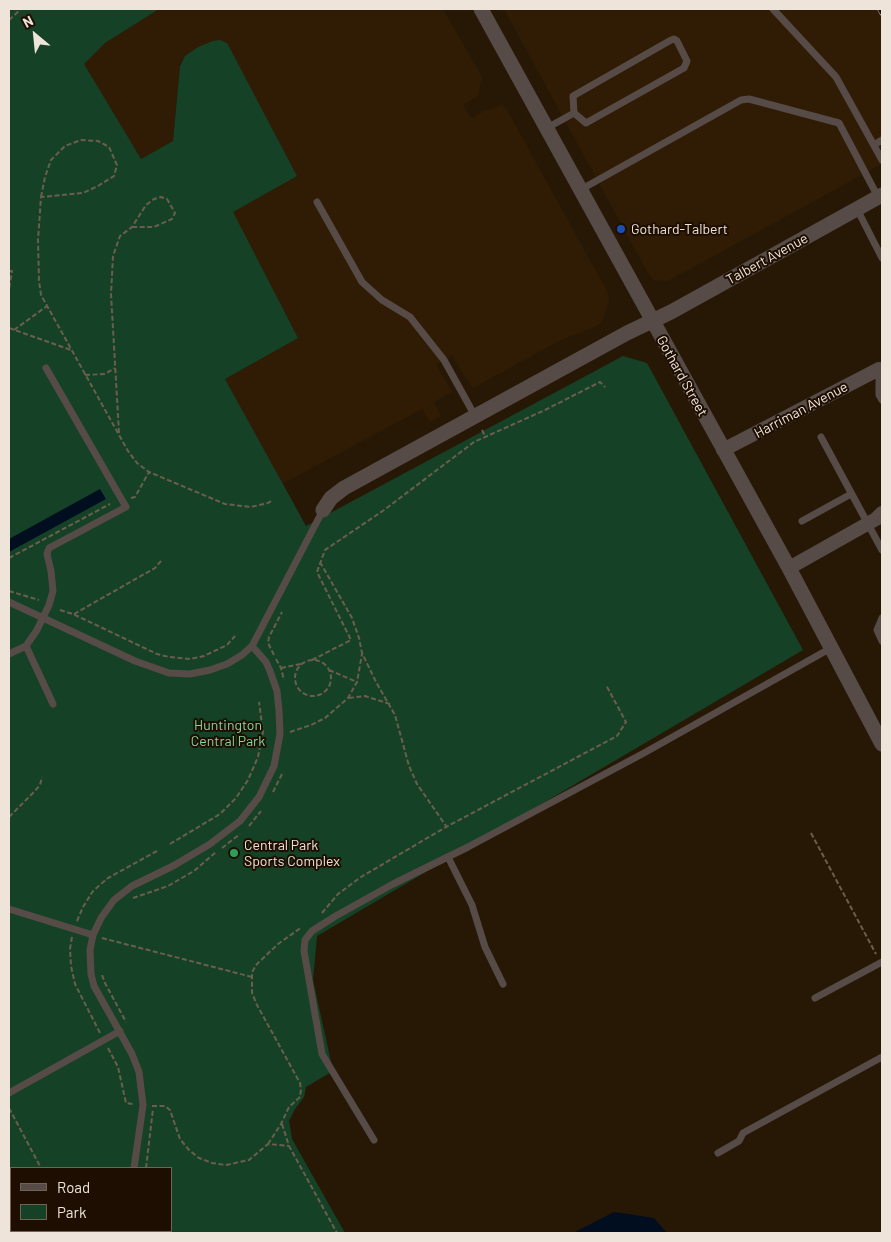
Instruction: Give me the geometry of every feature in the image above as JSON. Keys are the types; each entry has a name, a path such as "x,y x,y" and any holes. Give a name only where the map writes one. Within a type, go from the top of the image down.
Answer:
{"street":[{"name":"Gothard Street","path":"481,9 789,568 882,744"},
{"name":"Talbert Avenue","path":"323,510 331,498 344,488 478,423 628,333 880,196"},
{"name":"Harriman Avenue","path":"724,450 879,369"},
{"path":"789,568 868,524 882,513"}],"lane":[{"path":"773,9 836,77 882,160"},
{"path":"671,40 677,41 687,61 684,68 586,123 574,113 573,96 671,40"},
{"path":"580,190 741,100 750,99 839,123 880,196"},
{"path":"546,128 574,113"},
{"path":"874,145 882,140"},
{"path":"317,202 362,282 382,300 410,317 444,360 478,423"},
{"path":"857,210 882,258"},
{"path":"9,654 26,646 43,619 53,591 47,554 49,548 126,507 46,368"},
{"path":"879,369 879,395 882,400"},
{"path":"821,437 882,550"},
{"path":"802,521 851,494"},
{"path":"9,602 135,661 169,673 190,674 210,670 227,664 252,646 323,510"},
{"path":"882,618 877,630 882,641"},
{"path":"26,646 53,704"},
{"path":"134,1167 144,1105 139,1072 120,1031 94,986 91,974 90,950 93,935 100,918 114,900 132,886 173,866 210,844 240,821 259,797 274,766 280,734 280,711 277,691 270,671 266,662 252,646"},
{"path":"374,1140 322,1054 304,951 305,940 312,931 393,884 448,857 644,752 831,648"},
{"path":"448,857 472,905 485,947 503,984"},
{"path":"9,909 93,935"},
{"path":"816,998 882,962"},
{"path":"9,1093 120,1031"},
{"path":"718,1153 739,1141 743,1133 882,1057"}],"path":[{"path":"9,20 21,9"},
{"path":"41,197 83,193 114,176 117,165 109,147 98,141 81,140 66,146 51,160 41,197 38,281 46,306 137,463 148,472 225,504 251,507 273,500"},
{"path":"120,436 111,294 113,256 120,236 132,227 146,205 161,197 167,200 175,213 172,219 154,227 132,227"},
{"path":"9,271 12,271 9,289"},
{"path":"14,330 46,306"},
{"path":"9,328 71,350"},
{"path":"85,375 105,374 116,368"},
{"path":"281,668 312,660 351,640 317,572 325,550 384,510 474,442 545,410 600,382 604,387"},
{"path":"478,423 485,436"},
{"path":"74,614 155,568 161,561"},
{"path":"320,562 352,618 362,653 395,715 409,766 417,784 446,827 617,736 626,722 606,685"},
{"path":"9,591 38,600"},
{"path":"60,610 74,614 157,654 170,657 190,659 204,656 227,645 235,636"},
{"path":"290,732 325,718 348,698 357,682 362,653"},
{"path":"301,664 295,674 295,684 300,692 311,696 320,694 328,688 331,679 329,670 323,662 312,660"},
{"path":"329,670 357,682"},
{"path":"348,698 365,696 390,704"},
{"path":"170,844 220,814 236,798 248,780 258,758 262,732 259,702"},
{"path":"9,817 40,785 42,777"},
{"path":"810,833 882,962"},
{"path":"77,921 93,891 108,878 157,851"},
{"path":"72,937 70,949 71,966 75,984 100,1033"},
{"path":"102,938 252,977"},
{"path":"107,1046 118,1068 126,1103 135,1105"},
{"path":"151,1106 165,1106 170,1110 180,1139 199,1158 212,1163 226,1165 249,1160 268,1144 289,1146"},
{"path":"9,1108 40,1167"},
{"path":"281,1124 289,1146 337,1233"}],"shaded area":[{"path":"159,9 443,9 482,77 478,96 463,105 471,118 486,110 502,105 506,108 609,295 609,301 602,322 597,326 561,340 473,388 452,355 436,365 452,392 434,402 441,416 430,422 422,409 282,484 225,379 298,338 232,212 297,176 226,43 198,47 185,56 180,64 173,141 141,159 84,64 105,43"},
{"path":"504,9 882,9 882,164 668,281 654,280 649,275"}],"green space":[{"name":"Huntington Central Park","path":"9,9 159,9 105,43 84,64 141,159 173,141 180,66 185,56 198,47 213,41 220,40 227,43 297,176 233,212 298,338 225,379 306,526 623,356 647,363 803,650 317,936 313,980 333,1071 306,1087 304,1097 289,1121 292,1139 345,1233 9,1233"}],"water":[{"path":"100,489 106,499 9,552 9,539"},
{"path":"614,1212 654,1218 667,1233 573,1233"}],"railway":[{"path":"880,9 882,13"}],"place":[{"name":"Gothard-Talbert","path":"621,229"},
{"name":"Central Park Sports Complex","path":"234,853"}]}
